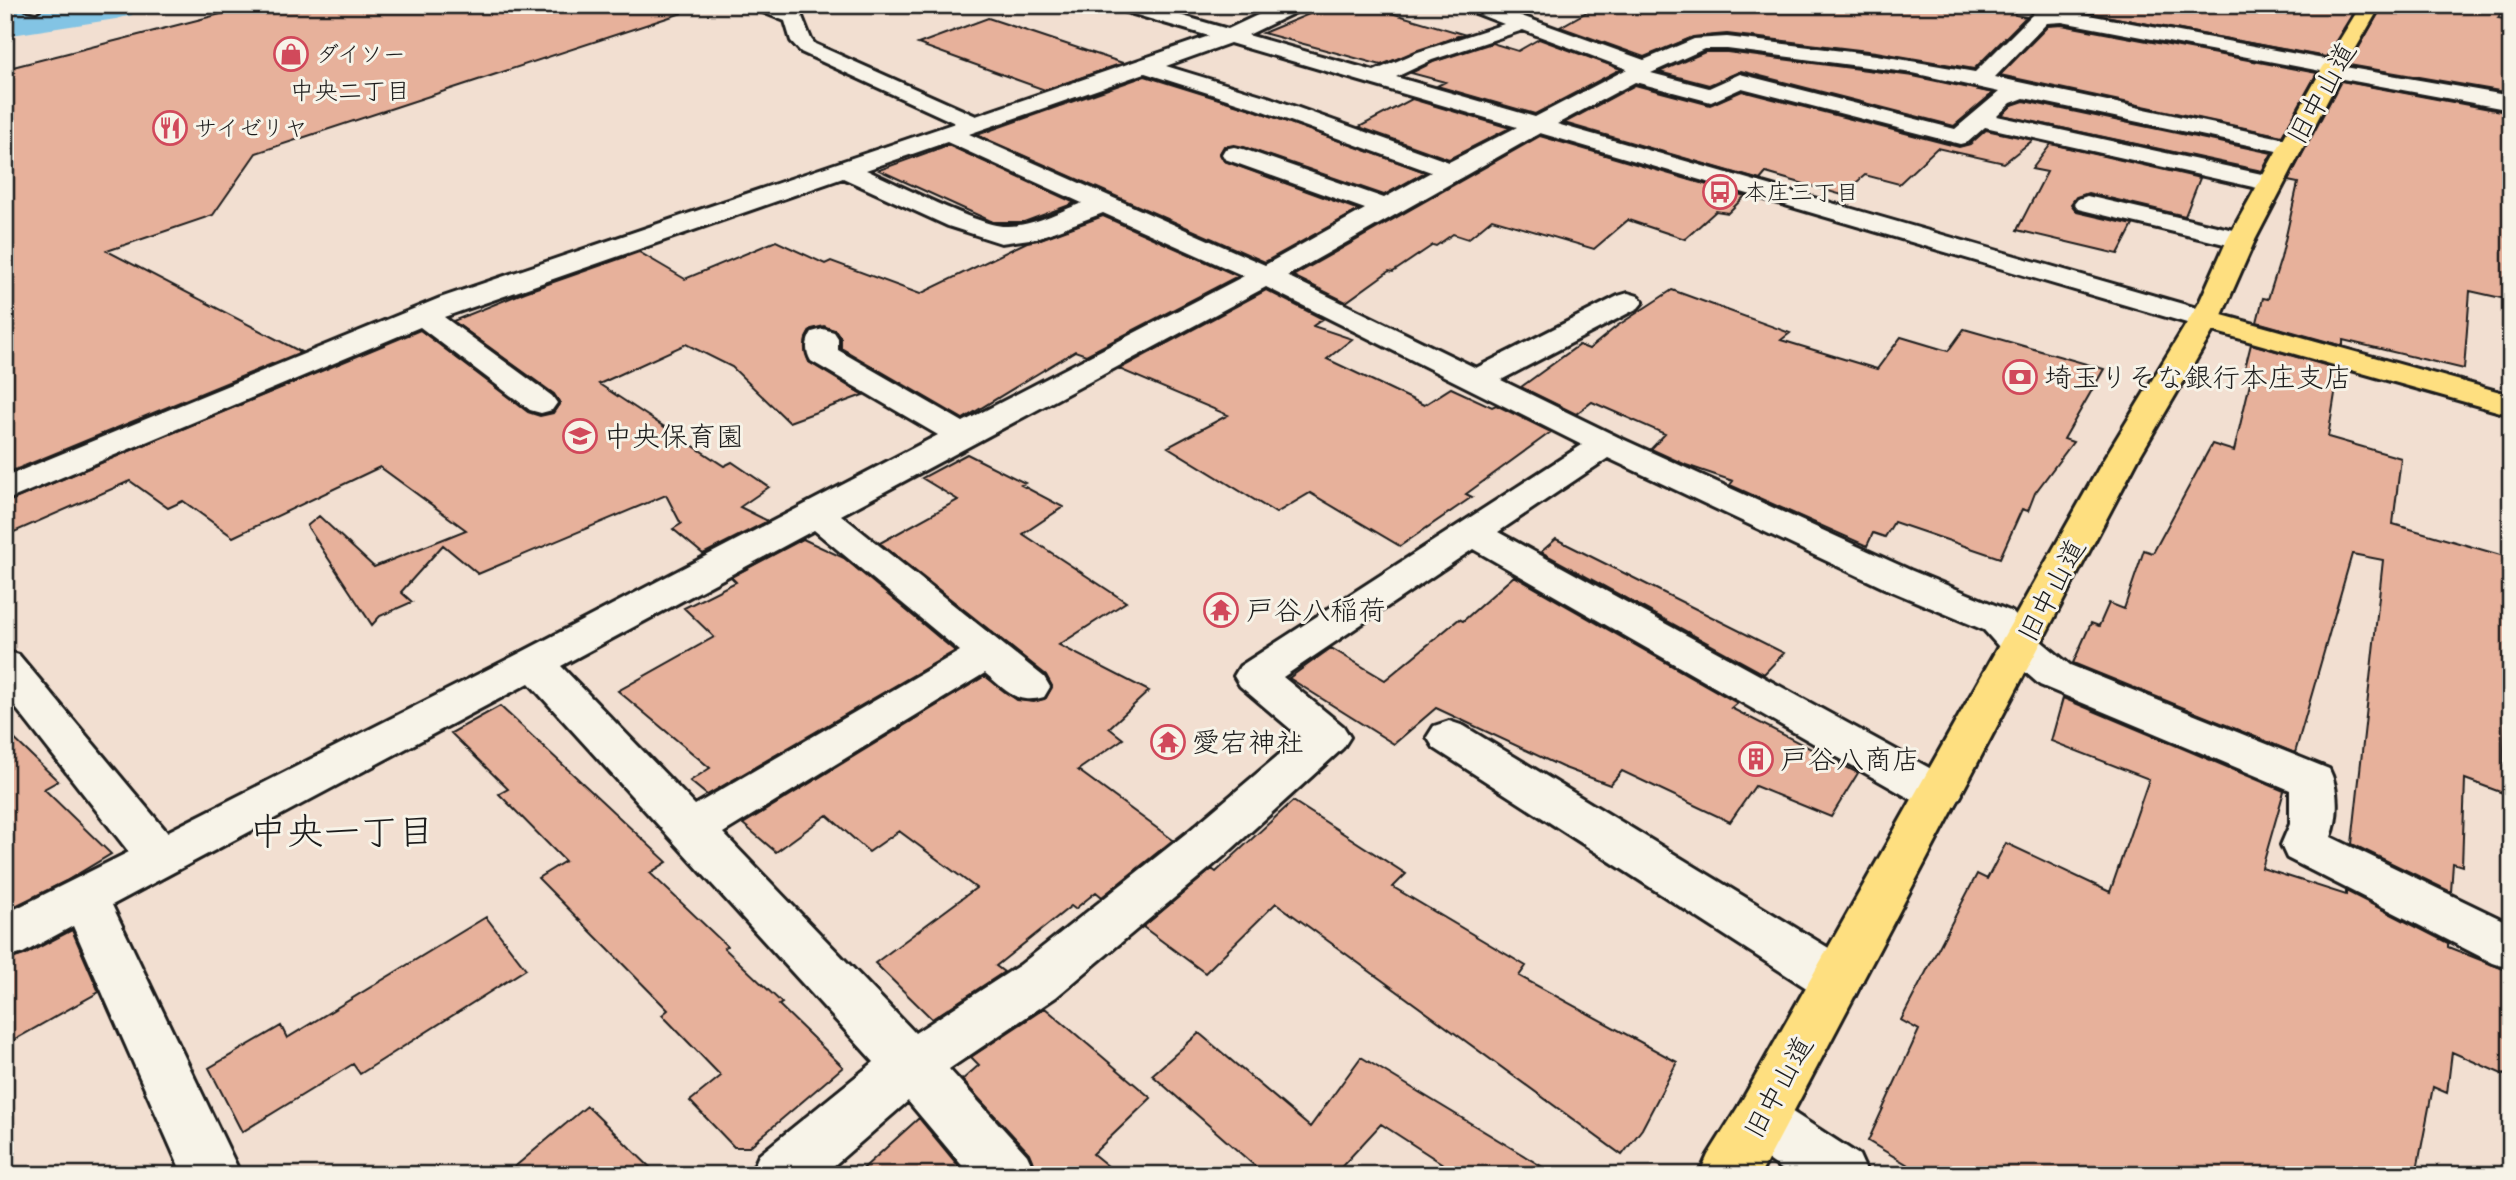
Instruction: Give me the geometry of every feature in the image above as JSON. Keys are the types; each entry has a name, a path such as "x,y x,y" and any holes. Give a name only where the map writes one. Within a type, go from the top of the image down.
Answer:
{"main road":[{"name":"旧中山道","path":"1728,1175 1760,1122 2121,459 2214,303 2241,240 2271,183 2371,5"},
{"path":"2204,318 2511,405"}],"street":[{"path":"762,5 794,19 801,41 808,48 975,124"},
{"path":"1124,5 2204,318"},
{"path":"5,491 422,316 842,168 1145,66 1229,36 1295,5"},
{"path":"1472,5 1639,71 1712,95 1740,81 1960,137 2003,98 2022,91"},
{"path":"1981,79 2041,18 2055,11 2511,103"},
{"path":"1375,79 1425,56 1523,24"},
{"path":"5,938 534,663 1266,276 1451,171 1639,71 1702,43 1727,43 1889,63 1981,79 2022,91 2291,147"},
{"path":"1145,66 1260,102 1451,171"},
{"path":"1980,119 2271,183"},
{"path":"947,133 1266,276 1606,444 1897,579 1998,621 2021,646 2055,675 2313,780 2313,824 2304,845 2511,948"},
{"path":"1234,154 1387,208"},
{"path":"842,168 957,220 1001,235 1028,232 1103,204"},
{"path":"2087,204 2241,240"},
{"path":"1476,380 1628,302"},
{"path":"422,316 541,402"},
{"path":"823,338 822,354 963,436"},
{"path":"779,1175 911,1065 1038,981 1206,845 1328,737 1255,676 1606,444"},
{"path":"816,513 1029,687"},
{"path":"1473,533 1939,794"},
{"path":"691,830 988,653"},
{"path":"534,663 911,1065 1007,1175"},
{"path":"5,666 160,857"},
{"path":"1449,737 1837,980"},
{"path":"84,897 212,1175"},
{"path":"1760,1122 1839,1175"}],"building":[{"path":"256,5 681,5 682,13 256,153 213,215 107,251 301,352 5,474 5,69"},
{"path":"1331,5 1364,5 1463,34 1381,65 1263,33"},
{"path":"1599,5 2012,5 2015,15 2026,17 1974,69 1876,52 1727,34 1693,37 1644,57 1560,27"},
{"path":"2085,5 2358,5 2326,57 2084,12"},
{"path":"2383,5 2505,5 2498,18 2511,20 2511,93 2349,65"},
{"path":"988,18 1123,63 1045,90 918,44"},
{"path":"2062,25 2317,73 2282,136 2000,75 2048,26"},
{"path":"1539,39 1621,69 1535,114 1437,86 1445,82 1411,73 1433,62 1492,43 1518,51"},
{"path":"1705,52 1727,52 1913,76 1993,93 1954,126 1741,71 1709,85 1659,72"},
{"path":"1145,76 1251,109 1425,172 1384,195 1244,147 1224,146 1220,153 1224,161 1359,210 1265,262 977,135"},
{"path":"2341,81 2511,113 2510,300 2470,291 2464,369 2343,340 2343,346 2257,322 2263,298 2268,299 2281,258 2298,183 2288,181"},
{"path":"1635,85 1710,105 1742,91 1959,147 1970,144 1986,130 2033,140 2004,163 1937,148 1899,184 1865,175 1842,195 1766,173 1760,180 1564,123"},
{"path":"1412,99 1510,128 1449,159 1359,127"},
{"path":"2024,101 2272,153 2262,171 2002,115 2012,105"},
{"path":"1540,136 1745,196 1728,213 1716,211 1685,239 1628,220 1594,249 1492,219 1468,239 1453,234 1436,246 1433,245 1393,272 1389,271 1346,302 1293,276"},
{"path":"2051,144 2200,178 2185,216 2088,193 2076,197 2071,204 2077,212 2133,225 2118,254 2017,230 2047,172 2032,169"},
{"path":"948,145 1075,203 1024,222 993,222 879,170"},
{"path":"1103,216 1238,276 1086,355 1075,351 963,419 841,348 841,338 836,331 824,326 811,329 806,338 805,350 809,362 863,395 789,422 732,367 686,344 599,384 724,466 732,462 769,487 740,507 768,521 703,554 673,529 681,524 666,495 478,574 443,545 401,592 412,602 380,616 372,625 307,526 319,516 374,567 466,530 380,467 233,537 183,501 168,508 130,481 5,536 5,503 420,330 528,412 540,416 553,413 560,403 554,394 453,321 525,292 639,252 685,279 776,241 825,264 831,261 920,294 1027,242"},
{"path":"1266,290 1323,319 1313,326 1352,339 1327,359 1424,405 1451,388 1492,407 1496,405 1551,432 1466,494 1472,497 1400,546 1310,493 1276,513 1168,447 1228,415 1119,369"},
{"path":"1672,290 1790,333 1781,340 1877,369 1901,337 1948,351 1964,329 2104,369 2064,439 2073,442 2035,493 2028,511 2022,509 2000,558 1894,522 1885,537 1873,533 1867,546 1730,485 1733,481 1686,465 1651,449 1665,434 1592,402 1576,414 1521,387 1579,345 1589,349 1617,326"},
{"path":"2251,344 2339,369 2328,437 2401,458 2393,524 2511,558 2511,711 2505,709 2503,793 2465,779 2462,866 2453,863 2451,892 2352,844 2383,560 2352,554 2295,753 2073,663 2091,623 2099,626 2109,603 2124,609 2144,550 2153,553 2212,444 2234,451 2253,370 2245,368"},
{"path":"967,454 1025,483 1021,485 1063,507 1023,534 1126,602 1059,645 1149,691 1109,728 1123,739 1078,770 1173,840 1102,897 1096,892 1075,909 1071,906 996,966 1004,972 932,1019 875,963 976,888 899,831 869,852 827,815 776,852 743,824 985,676 1017,700 1034,702 1046,698 1052,686 1046,675 880,543 958,500 922,478"},
{"path":"803,539 844,558 955,651 707,795 690,781 710,768 618,691 714,637 684,608 736,582 731,577"},
{"path":"1556,539 1784,653 1764,674 1541,552"},
{"path":"1514,576 1737,703 1731,708 1858,773 1831,817 1755,786 1730,822 1622,771 1610,785 1562,767 1436,708 1394,744 1289,678 1331,648 1385,680 1459,619 1463,621"},
{"path":"2063,698 2284,791 2262,868 2346,895 2346,891 2448,943 2448,947 2511,972 2511,1078 2452,1052 2447,1093 2433,1087 2416,1175 1925,1175 1868,1141 1919,1030 1901,1020 1977,874 1987,879 2006,843 2110,892 2149,779 2051,741"},
{"path":"500,706 667,862 650,873 727,946 724,948 782,1003 779,1005 843,1067 749,1147 734,1147 690,1101 721,1076 662,1015 668,1010 538,878 565,861 499,794 508,789 451,733"},
{"path":"5,730 58,781 44,789 111,854 66,881 5,911"},
{"path":"1293,801 1406,874 1393,887 1526,966 1519,976 1677,1062 1642,1129 1622,1155 1276,903 1205,973 1143,927 1212,869 1216,872"},
{"path":"486,917 526,969 360,1074 353,1064 242,1132 209,1068 281,1026 287,1038"},
{"path":"72,930 99,992 5,1045 5,961 24,955"},
{"path":"1045,1008 1151,1098 1093,1154 1119,1175 1038,1175 1029,1153 962,1080 979,1065 971,1057"},
{"path":"1199,1033 1310,1127 1361,1057 1556,1175 1460,1175 1381,1124 1334,1175 1265,1175 1152,1075"},
{"path":"587,1106 658,1175 505,1175"},
{"path":"919,1118 966,1175 856,1175"}],"waterway":[{"path":"5,22 116,5"},
{"path":"5,32 33,18"}],"place":[{"name":"ダイソー","path":"291,54"},
{"name":"サイゼリヤ","path":"170,128"},
{"name":"本庄三丁目","path":"1720,192"},
{"name":"埼玉りそな銀行本庄支店","path":"2020,377"},
{"name":"中央保育園","path":"580,436"},
{"name":"戸谷八稲荷","path":"1221,610"},
{"name":"愛宕神社","path":"1168,742"},
{"name":"戸谷八商店","path":"1756,759"}],"district":[{"name":"中央二丁目","path":"350,91"},
{"name":"中央一丁目","path":"342,831"}]}
